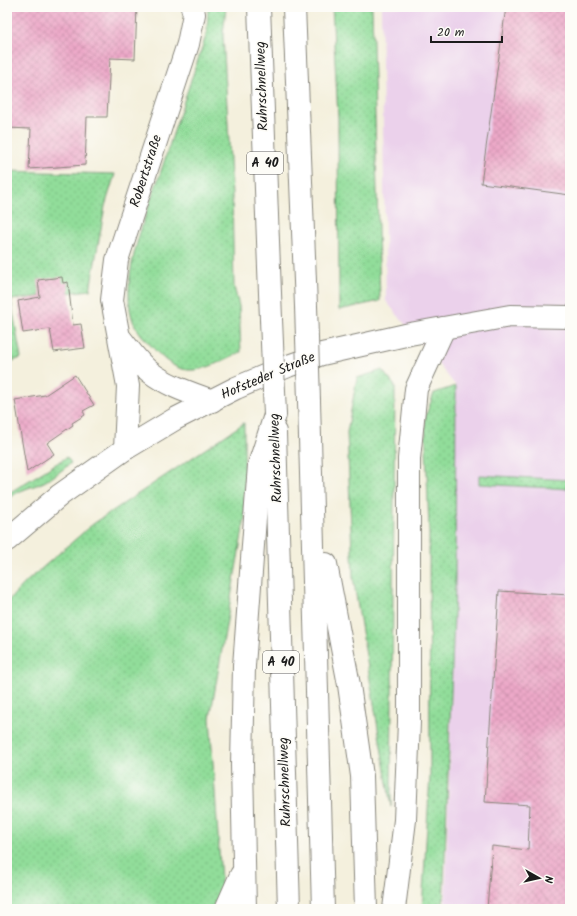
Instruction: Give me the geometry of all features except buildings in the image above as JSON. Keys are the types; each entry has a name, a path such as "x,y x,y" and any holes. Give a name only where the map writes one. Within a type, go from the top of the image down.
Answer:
{"main road":[{"name":"Robertstraße","path":"125,449 128,386 112,300 117,260 188,44 194,14 192,7"},
{"name":"Ruhrschnellweg","path":"259,7 275,415 289,909"},
{"name":"A 40","path":"294,7 306,306 323,909"},
{"name":"Hofsteder Straße","path":"7,540 60,495 125,449 175,420 251,381 322,354 444,328 510,316 570,318"},
{"path":"394,909 405,820 408,730 409,459 416,389 444,328"},
{"name":"Robertstraße","path":"119,337 149,372 184,391 212,401"},
{"path":"245,909 242,765 244,666 259,465 275,415"},
{"path":"310,438 324,549 349,685 362,776 366,909"},
{"path":"226,909 244,869"}],"shaded area":[{"path":"381,7 570,7 570,909 445,909 455,587 456,386 386,301"}],"green space":[{"path":"208,7 226,7 223,35 232,195 234,287 239,306 241,352 207,367 196,370 187,370 166,361 138,331 132,318 129,301 129,282 137,241 207,33"},
{"path":"332,7 372,7 380,301 339,310 338,117"},
{"path":"7,171 115,174 105,206 90,290 11,300 21,358 7,363"},
{"path":"382,370 395,386 391,807 353,577 347,432 357,378"},
{"path":"456,386 455,587 443,909 422,909 430,775 429,531 425,418 434,393"},
{"path":"244,423 245,517 210,718 223,909 7,909 7,602 26,582 93,524"},
{"path":"67,457 71,463 55,476 21,491 7,500 7,494"},
{"path":"479,475 570,480 570,489 479,484"}]}
